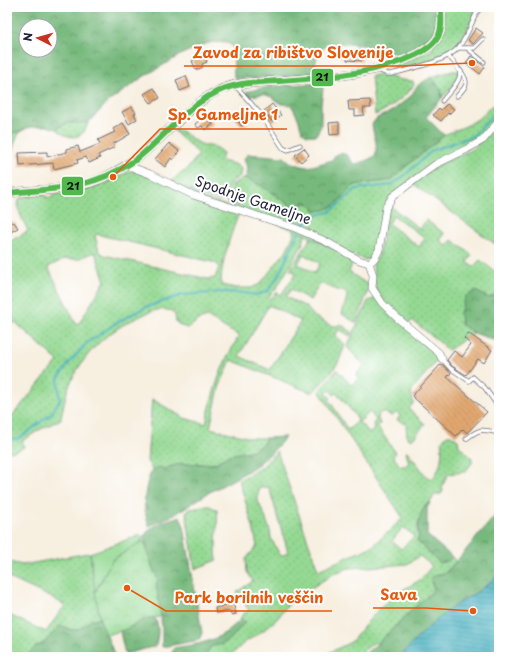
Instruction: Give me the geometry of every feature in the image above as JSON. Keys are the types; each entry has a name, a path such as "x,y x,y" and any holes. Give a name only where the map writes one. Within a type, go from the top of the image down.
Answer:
{"street":[{"path":"7,194 84,184 106,176 140,156 193,109 207,98 226,87 362,73 415,55 431,45 439,34 441,28 441,7"},
{"path":"442,359 439,353 395,316 376,294 372,288 373,275 369,263 372,262 377,255 381,242 386,207 393,196 436,164 480,142 499,121"},
{"name":"Spodnje Gameljne","path":"126,165 150,174 194,195 305,232 325,241 359,260 369,263"}],"lane":[{"path":"376,69 387,74 391,74 448,56 458,48 477,12 482,7"},
{"path":"458,48 474,48 483,39"},
{"path":"466,48 484,62"},
{"path":"448,56 460,69 467,81 466,85 457,96"},
{"path":"442,101 459,79 461,74 460,69"},
{"path":"235,85 262,116 283,148 288,150 300,145"},
{"path":"442,359 450,368 469,381 473,377 485,388 499,408"},
{"path":"466,440 477,431 484,430 499,433"}],"green space":[{"path":"7,7 438,7 436,28 433,36 415,48 398,54 370,49 363,45 328,44 323,48 317,57 313,73 237,79 234,77 233,49 231,45 227,43 213,42 182,54 143,77 108,102 88,123 67,123 56,129 47,126 39,126 27,128 20,132 7,133"},
{"path":"444,7 475,7 471,22 457,45 452,50 440,57 404,69 391,70 392,68 432,50"},
{"path":"458,71 457,78 453,86 442,98 441,89 431,77"},
{"path":"381,74 401,80 413,81 414,85 396,102 375,115 371,76"},
{"path":"431,77 441,89 442,98 426,117 444,135 392,180 354,185 335,205 325,210 316,211 310,204 304,203 296,209 260,185 245,178 247,166 244,159 248,154 284,157 291,163 306,167 332,160 335,155 341,153 347,155 354,164 375,156 376,144 372,124 377,118 392,111 411,96 417,86"},
{"path":"320,83 323,89 321,126 316,135 307,135 302,131 292,106 279,103 272,97 263,94 246,96 246,92 264,88"},
{"path":"499,103 499,118 482,139 389,197 373,258 365,260 226,202 234,183 245,178 260,185 296,209 304,203 335,205 354,185 392,180 444,135 466,126 481,117 491,106"},
{"path":"67,123 88,123 84,132 81,135 74,137 63,134 57,129"},
{"path":"499,124 499,247 412,183 437,166 473,149"},
{"path":"176,130 181,131 204,146 214,146 223,153 221,161 235,164 241,169 240,176 231,182 223,201 194,192 171,182 182,171 185,172 199,154 175,132"},
{"path":"20,132 16,139 11,156 7,157 7,133"},
{"path":"134,170 240,211 224,258 221,285 236,288 251,288 260,284 286,251 295,230 305,235 303,244 276,289 269,296 270,299 277,292 281,295 296,273 290,270 312,238 354,259 349,272 370,286 356,323 342,314 347,297 343,290 342,292 320,283 310,300 291,289 286,297 306,307 315,317 332,326 337,326 340,324 352,332 350,336 339,329 335,336 345,345 339,361 332,372 312,393 231,360 219,388 210,428 251,438 266,438 263,444 254,450 222,459 214,464 179,464 164,469 158,467 152,470 147,461 152,399 184,418 206,424 218,378 227,357 239,336 207,317 199,320 188,328 181,326 176,322 175,315 172,311 158,310 149,312 126,323 97,345 88,354 74,375 66,394 61,419 39,430 22,441 24,447 16,451 7,452 7,422 58,361 15,322 7,330 7,243 28,231 22,219 18,202 20,198 42,195 51,198 53,195 92,188 104,184","holes":["96,234 216,263 219,267 215,278 208,279 104,255 99,251 95,236","95,252 105,281 79,323 76,324 48,267 65,259 78,259","303,254 320,263 315,273 298,264","269,305 301,321 270,370 239,356"]},
{"path":"389,205 420,229 426,220 445,234 440,240 447,246 452,240 472,255 467,262 473,267 480,260 497,273 499,272 499,294 488,298 476,291 465,301 461,312 461,324 474,333 467,335 462,341 449,350 445,349 443,345 412,320 409,324 387,306 376,290 373,265 378,257","holes":["393,215 425,238 419,247 389,224"]},
{"path":"476,291 488,298 499,294 499,342 474,333 461,324 460,313 466,296"},
{"path":"376,298 439,358 412,390 411,396 414,402 409,409 425,424 412,440 407,438 406,424 397,420 400,416 397,412 392,416 383,412 379,413 378,419 380,424 377,426 396,453 393,456 400,466 405,466 409,462 406,454 407,451 427,477 432,479 440,466 442,441 447,435 451,435 458,440 459,446 472,458 472,463 465,472 448,474 442,487 443,491 441,494 435,494 430,503 425,505 417,529 419,537 417,541 436,559 448,561 452,557 456,561 444,574 437,574 431,583 434,588 433,591 377,644 375,642 355,657 312,657 328,653 351,642 377,611 399,592 420,580 432,566 420,556 407,564 349,568 335,573 300,595 288,605 277,619 264,630 244,643 229,657 205,657 210,647 223,644 231,639 244,623 244,621 240,620 242,615 249,610 237,592 253,581 247,572 246,559 257,546 239,480 262,467 277,451 318,570 373,546 403,518 319,391 337,370 351,385 359,378 356,375 364,365 347,347 368,301","holes":["330,390 334,395 337,393 358,419 357,422 348,430 329,400 331,398 326,393","370,412 376,420 373,424 375,427 370,434 359,422","269,487 288,552 282,556 271,538 265,516 258,501 260,488","403,527 414,536 401,549 392,541"]},
{"path":"285,437 269,455 250,470 208,493 177,513 149,526 145,512 145,498 147,484 152,470 158,467 164,469 179,464 214,464 229,455 254,450 263,444 266,438"},
{"path":"430,503 427,508 427,535 452,557 448,561 440,563 417,541 419,537 418,525 420,517 425,505"},
{"path":"210,506 217,510 217,560 195,569 186,512 192,508"},
{"path":"499,511 499,573 495,578 441,616 400,657 361,657 377,644 433,591 434,588 431,579 432,577 444,574 449,570"},
{"path":"180,516 184,527 202,633 199,640 162,647 162,627 156,584 158,580 152,567 144,538 146,533 154,526"},
{"path":"140,535 143,541 112,560 95,592 90,553"},
{"path":"144,540 152,567 158,580 156,584 161,617 147,618 124,630 106,635 100,619 95,592 112,560"},
{"path":"90,553 100,619 92,620 77,630 60,626 43,644 35,647 25,657 7,657 7,614 46,632 65,605 7,577 7,560 23,565"},
{"path":"154,617 158,627 156,646 125,654 120,632 147,618"},
{"path":"93,619 100,619 115,656 25,657 35,647 43,644 60,626 76,630"},
{"path":"240,620 244,621 244,623 231,639 223,644 210,647 205,657 174,657 171,654 174,648 202,643 217,637 225,633"}],"water":[{"path":"499,573 499,644 488,657 400,657 441,616 457,604 485,587"}],"building":[{"path":"476,28 483,33 473,44 468,40"},
{"path":"339,50 363,50 362,61 347,60 347,57 339,57"},
{"path":"203,53 207,62 202,64 203,67 196,70 192,61 196,59 195,56"},
{"path":"471,56 485,67 480,74 466,63"},
{"path":"186,76 190,87 180,91 176,80"},
{"path":"154,88 160,98 151,103 144,94"},
{"path":"370,100 371,108 363,108 364,115 355,116 355,110 349,110 348,101"},
{"path":"272,104 281,115 273,122 263,112"},
{"path":"447,104 454,109 441,121 433,115 439,108 441,110"},
{"path":"132,107 136,113 134,114 137,119 129,124 122,112"},
{"path":"242,110 250,120 242,126 234,116"},
{"path":"206,115 213,124 205,130 202,126 198,128 195,124"},
{"path":"339,122 339,134 330,135 329,123"},
{"path":"123,123 130,134 113,144 115,147 98,155 100,158 89,163 86,157 77,160 78,163 54,169 53,163 20,166 19,153 47,152 47,157 67,152 67,149 78,146 80,152 100,144 98,140 115,132 113,129"},
{"path":"169,143 179,151 173,160 171,158 165,167 155,159"},
{"path":"304,148 309,155 301,162 295,155"},
{"path":"7,216 11,223 14,222 18,228 7,234"},
{"path":"468,333 492,350 484,363 478,359 466,375 452,366 447,360 454,351 462,357 471,345 464,338"},
{"path":"441,364 451,373 447,377 487,412 467,433 463,429 456,436 412,396"},
{"path":"233,603 236,614 231,615 230,611 216,613 215,608"}],"waterway":[{"path":"300,228 312,216 330,212 356,189 391,185 404,176 433,150 473,136 499,109"},
{"path":"7,440 18,439 51,414 60,400 58,379 69,363 87,343 116,323 146,307 182,295 222,292 256,295 268,291 278,276 299,232"}],"transit line":[{"name":"21","path":"7,193 73,186 103,177 119,170 134,161 146,151 194,106 221,90 248,83 311,79 342,75 374,69 409,58 431,45 440,34 441,7"}],"place":[{"name":"Zavod za ribištvo Slovenije","path":"472,63"},
{"name":"Sp. Gameljne 1","path":"113,177"},
{"name":"Park borilnih veščin","path":"127,588"},
{"name":"Sava","path":"473,611"}]}
